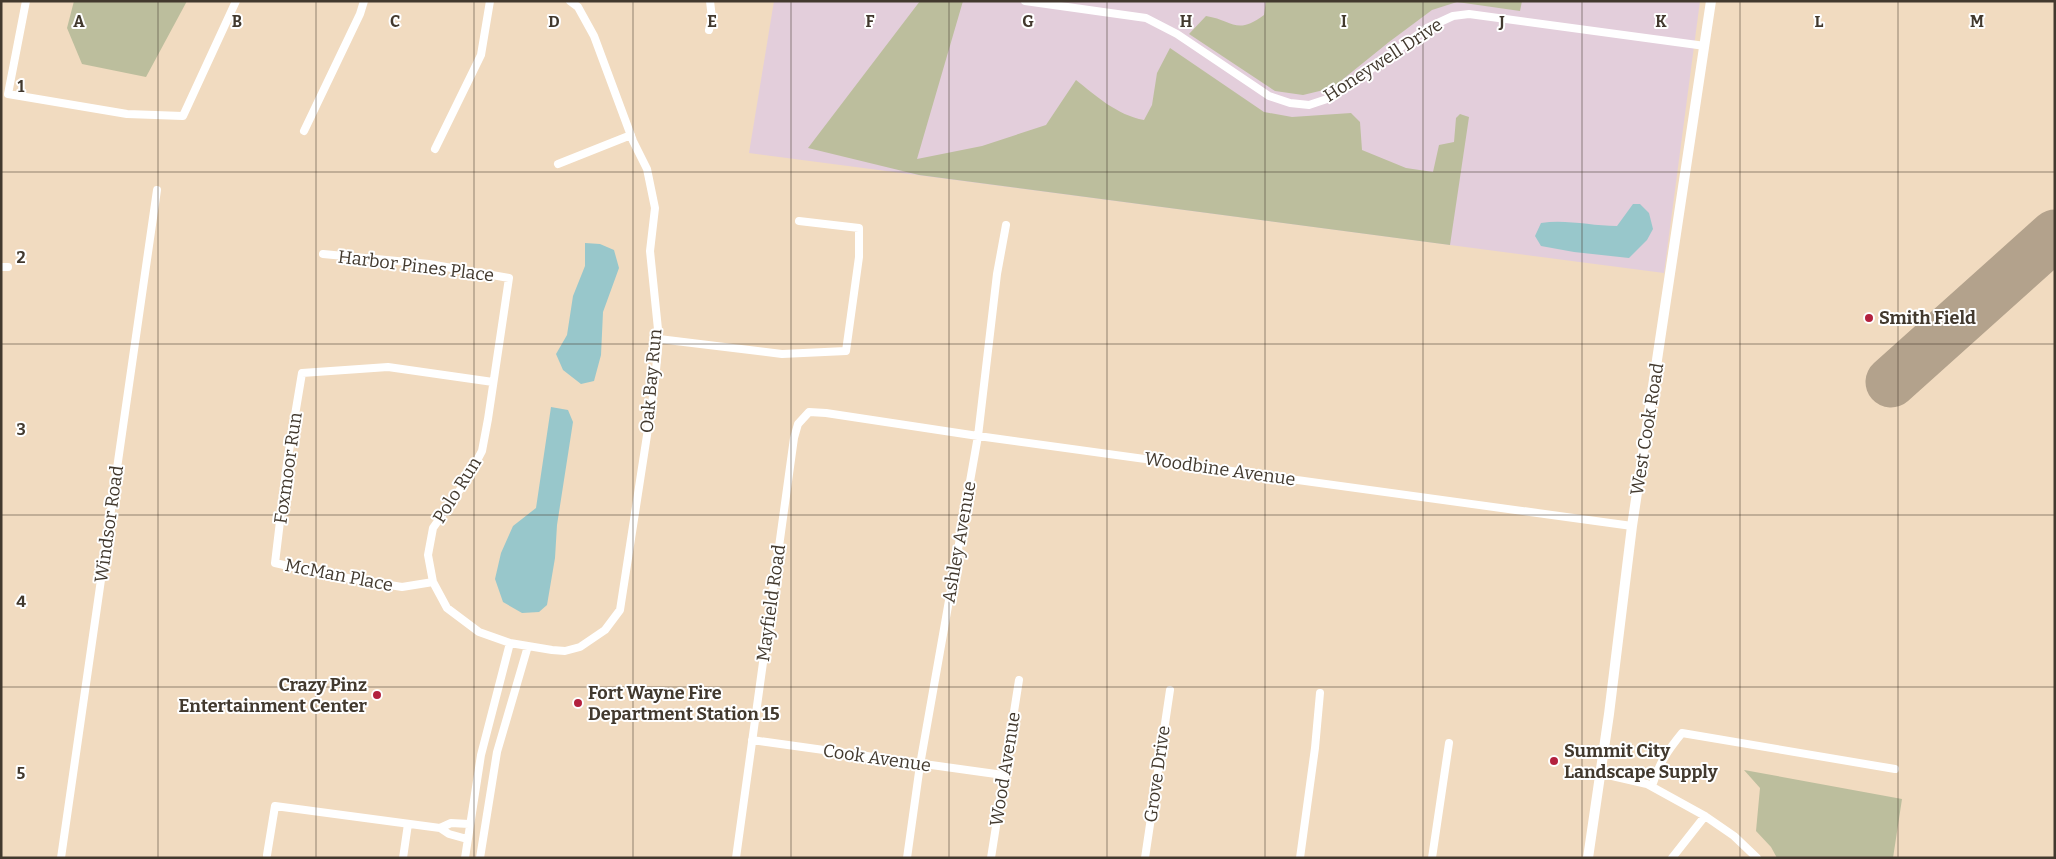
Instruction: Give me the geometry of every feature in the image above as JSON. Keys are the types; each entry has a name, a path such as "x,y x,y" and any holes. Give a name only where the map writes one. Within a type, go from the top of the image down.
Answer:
{"main road":[{"name":"West Cook Road","path":"1588,858 1609,714 1632,526 1711,1"}],"street":[{"path":"26,1 8,94 127,114 183,116 236,1"},
{"path":"304,131 360,14 364,1"},
{"path":"435,148 480,55 490,1"},
{"name":"Oak Bay Run","path":"528,646 565,651 580,647 605,630 620,610 654,390 658,338 650,251 655,208 647,169 631,135 594,36 578,7 570,1"},
{"path":"709,30 712,18 710,1"},
{"name":"Honeywell Drive","path":"1024,1 1146,18 1177,34 1269,96 1290,103 1309,105 1333,97 1427,28 1453,16 1469,14 1705,46"},
{"path":"558,164 631,135"},
{"name":"Windsor Road","path":"62,858 157,190"},
{"path":"658,338 782,354 846,351 859,257 860,228 799,221"},
{"name":"Ashley Avenue","path":"907,858 920,765 978,436 997,274 1006,225"},
{"name":"Harbor Pines Place","path":"323,254 429,264 509,278"},
{"name":"Polo Run","path":"509,278 482,451 466,481 433,528 428,554 432,582 447,608 479,632 510,643 528,646"},
{"name":"Foxmoor Run","path":"275,563 287,463 302,373 388,366 493,382"},
{"name":"Woodbine Avenue","path":"809,412 1632,526"},
{"name":"Mayfield Road","path":"736,858 794,438 798,424 809,412"},
{"name":"McMan Place","path":"275,563 329,576 402,587 432,582"},
{"path":"465,858 481,755 510,643"},
{"path":"480,858 497,752 528,646"},
{"name":"Wood Avenue","path":"991,858 1019,680"},
{"name":"Grove Drive","path":"1145,858 1170,690"},
{"path":"1300,858 1315,748 1320,694"},
{"path":"493,709 509,712"},
{"path":"1652,786 1662,759 1682,733 1895,769"},
{"name":"Cook Avenue","path":"752,740 920,765 1003,775"},
{"path":"1432,858 1449,743"},
{"path":"1599,773 1652,786 1706,816 1734,836 1757,858"},
{"path":"267,854 275,806 440,828 449,834 467,839"},
{"path":"1672,858 1706,816"},
{"path":"440,828 451,823 469,824"},
{"path":"403,858 408,824"}],"shaded area":[{"path":"774,1 1700,1 1664,273 749,153"}],"green space":[{"path":"74,1 187,1 146,77 82,64 67,28"},
{"path":"920,1 963,1 917,159 982,146 1046,125 1076,80 1116,109 1134,118 1144,120 1152,105 1157,73 1170,48 1264,112 1292,117 1351,113 1360,122 1362,150 1406,168 1433,172 1439,145 1454,142 1456,118 1460,114 1469,117 1450,245 919,175 808,148"},
{"path":"1266,1 1522,1 1520,11 1457,2 1432,10 1332,88 1303,95 1275,91 1189,34 1206,16 1235,25 1247,25 1264,15"},
{"path":"1744,770 1902,799 1893,858 1777,858 1771,847 1756,831 1760,788"}],"water":[{"path":"1633,204 1640,204 1649,213 1653,229 1647,240 1629,258 1541,246 1535,236 1541,223 1560,222 1617,226"},
{"path":"585,243 600,244 614,250 619,268 603,312 601,355 594,381 581,384 563,370 556,354 567,335 573,296 585,266"},
{"path":"551,407 568,410 573,422 557,525 555,558 547,605 539,612 522,613 503,602 495,579 501,553 513,526 536,508"}],"runway":[{"path":"1891,382 2055,235"}],"place":[{"name":"Smith Field","path":"1869,318"},
{"name":"Crazy Pinz Entertainment Center","path":"377,695"},
{"name":"Fort Wayne Fire Department Station 15","path":"578,703"},
{"name":"Summit City Landscape Supply","path":"1554,761"}]}
